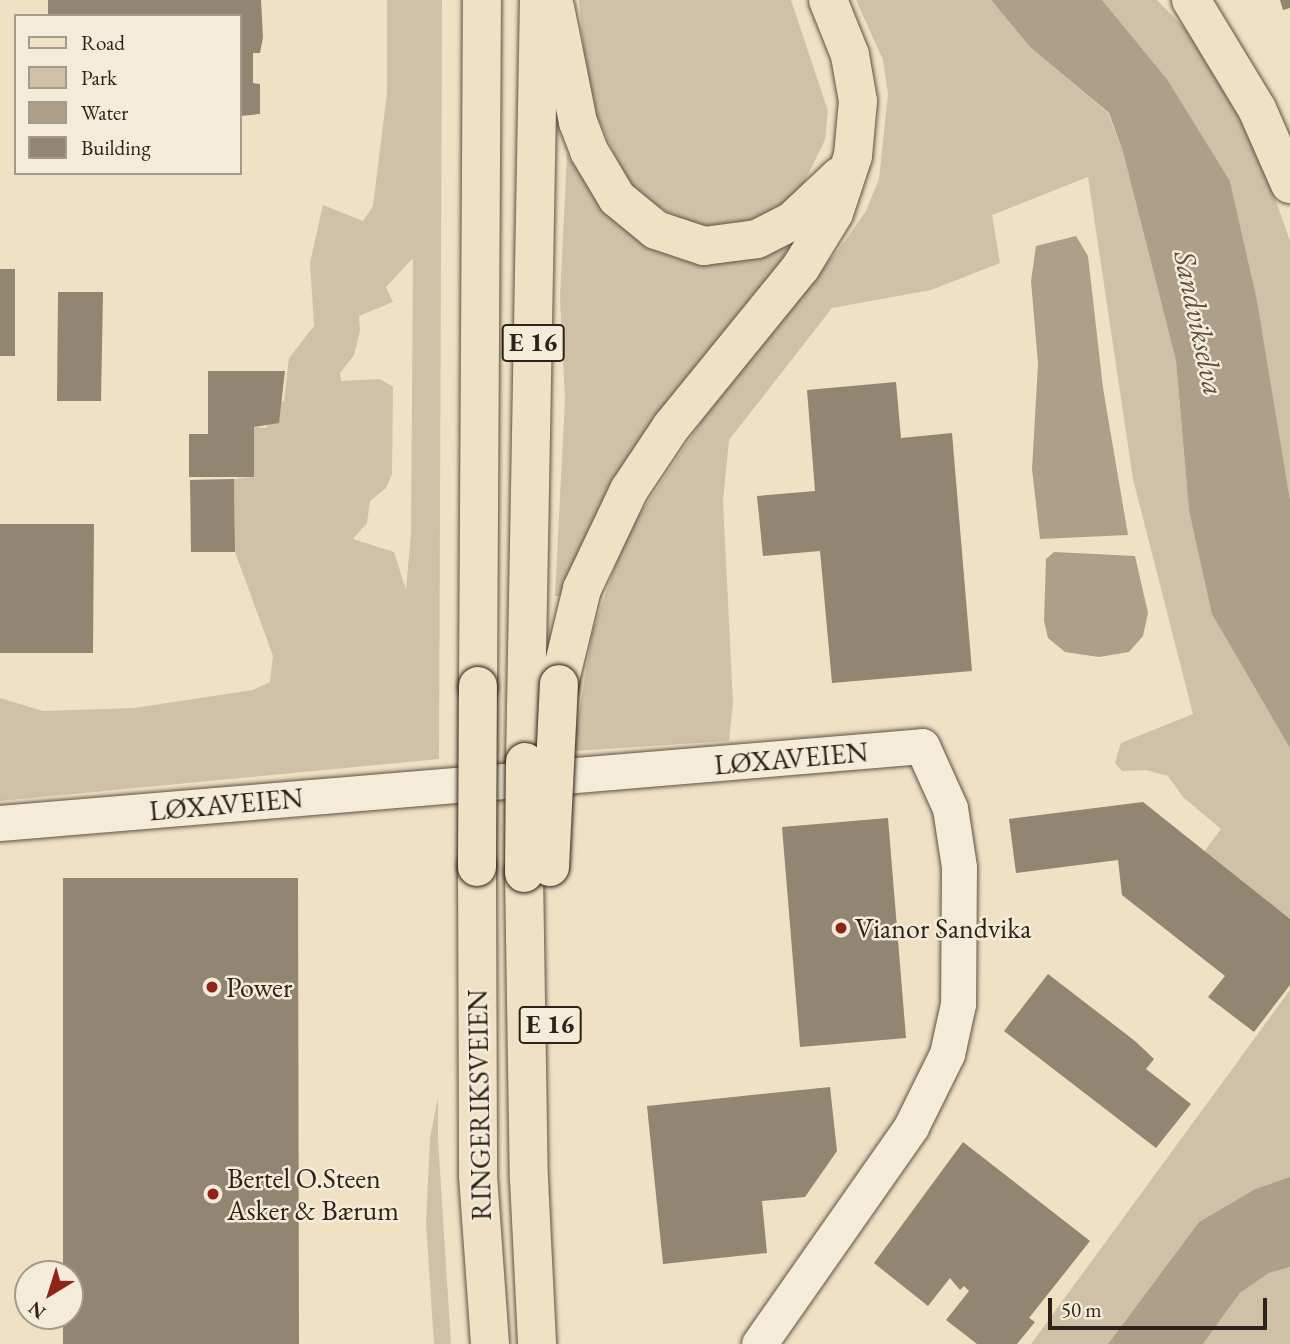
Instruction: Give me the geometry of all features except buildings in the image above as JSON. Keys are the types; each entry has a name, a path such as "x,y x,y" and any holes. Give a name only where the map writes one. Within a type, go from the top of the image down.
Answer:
{"main road":[{"name":"RINGERIKSVEIEN","path":"482,0 478,1176 490,1344"},
{"name":"E 16","path":"539,0 543,685"},
{"path":"553,0 578,122 589,151 617,198 656,230 704,246 757,239 810,206 853,156"},
{"name":"E 16","path":"543,685 611,522 671,427 801,267 834,213 853,156 858,123 855,81 828,0"},
{"path":"1191,0 1257,109 1290,184"},
{"name":"RINGERIKSVEIEN","path":"537,1344 528,1179 550,1122 537,870 543,685"},
{"name":"E 16","path":"467,1344 459,1232 478,1176"}],"street":[{"name":"LØXAVEIEN","path":"0,823 922,746 950,808 959,867 958,1004 947,1054 911,1127 759,1344"}],"green space":[{"path":"387,0 442,0 439,759 0,801 0,698 43,711 134,708 253,690 270,682 273,656 235,552 234,479 254,477 254,427 266,428 279,402 284,401 289,358 314,326 310,263 323,205 363,221 373,206 387,93","holes":["413,258 411,534 406,590 394,552 353,539 367,523 370,501 386,488 392,474 393,387 380,379 341,381 340,373 354,355 360,330 359,316 393,302 386,287"]},
{"path":"579,0 791,0 828,111 825,140 798,195 781,210 724,230 690,224 639,196 625,176 594,110 585,66"},
{"path":"856,0 991,0 1030,47 1108,113 1123,152 1176,361 1189,510 1290,748 1290,919 1203,853 1221,829 1183,797 1168,776 1146,770 1122,771 1115,763 1121,743 1193,714 1133,479 1088,177 992,215 1000,263 931,290 832,308 729,440 723,501 733,703 729,741 573,751 592,633 626,535 709,410 845,241 866,211 879,179 888,94 883,60"},
{"path":"1102,0 1157,0 1189,33 1247,130 1270,184 1290,241 1290,500 1257,300 1230,181 1167,79"},
{"path":"567,154 604,211 646,247 683,260 718,263 791,244 797,250 610,493 561,596 555,596 565,399 560,297"},
{"path":"1290,990 1290,1177 1255,1189 1199,1222 1108,1344 1031,1344"},
{"path":"438,1097 438,1139 451,1344 434,1344 426,1223 430,1138"},
{"path":"1290,1267 1290,1344 1203,1344 1240,1293 1269,1273"}],"water":[{"name":"Sandvikselva","path":"991,0 1102,0 1167,79 1230,181 1257,300 1290,500 1290,748 1212,614 1189,510 1176,361 1123,152 1109,113 1030,47"},
{"path":"1076,236 1088,256 1103,388 1128,535 1040,539 1032,469 1038,364 1031,281 1036,246"},
{"path":"1054,552 1135,556 1148,613 1143,636 1129,652 1099,657 1065,652 1048,638 1044,621 1046,559"},
{"path":"1290,1177 1290,1267 1269,1273 1240,1293 1203,1344 1108,1344 1199,1222 1255,1189"}],"place":[{"name":"Vianor Sandvika","path":"841,928"},
{"name":"Power","path":"212,987"},
{"name":"Bertel O.Steen Asker & Bærum","path":"213,1194"}]}
